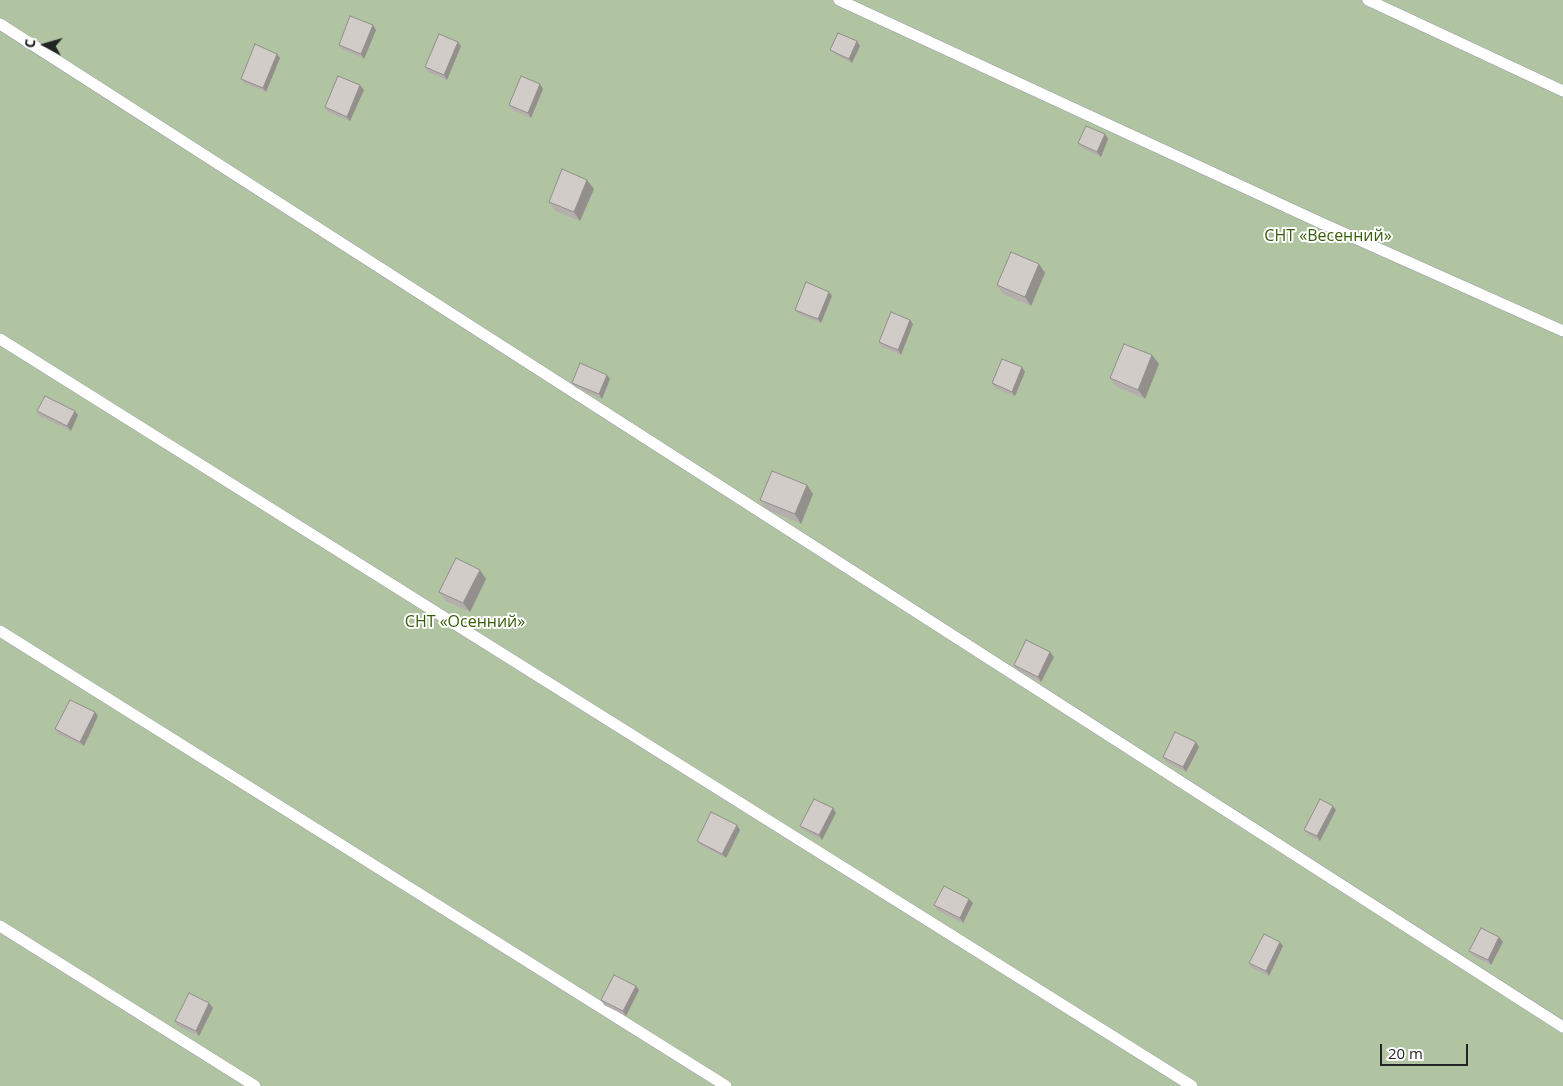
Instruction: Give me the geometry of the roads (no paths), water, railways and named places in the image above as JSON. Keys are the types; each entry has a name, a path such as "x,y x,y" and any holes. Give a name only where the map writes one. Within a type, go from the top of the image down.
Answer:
{"lane":[{"path":"839,0 1319,222 1563,331"},
{"path":"1368,0 1563,91"},
{"path":"0,24 1563,1026"},
{"path":"0,339 1192,1086"},
{"path":"0,631 726,1086"},
{"path":"0,926 255,1086"}],"park label":[{"name":"СНТ «Весенний»","path":"1328,236"},
{"name":"СНТ «Осенний»","path":"465,622"}]}
